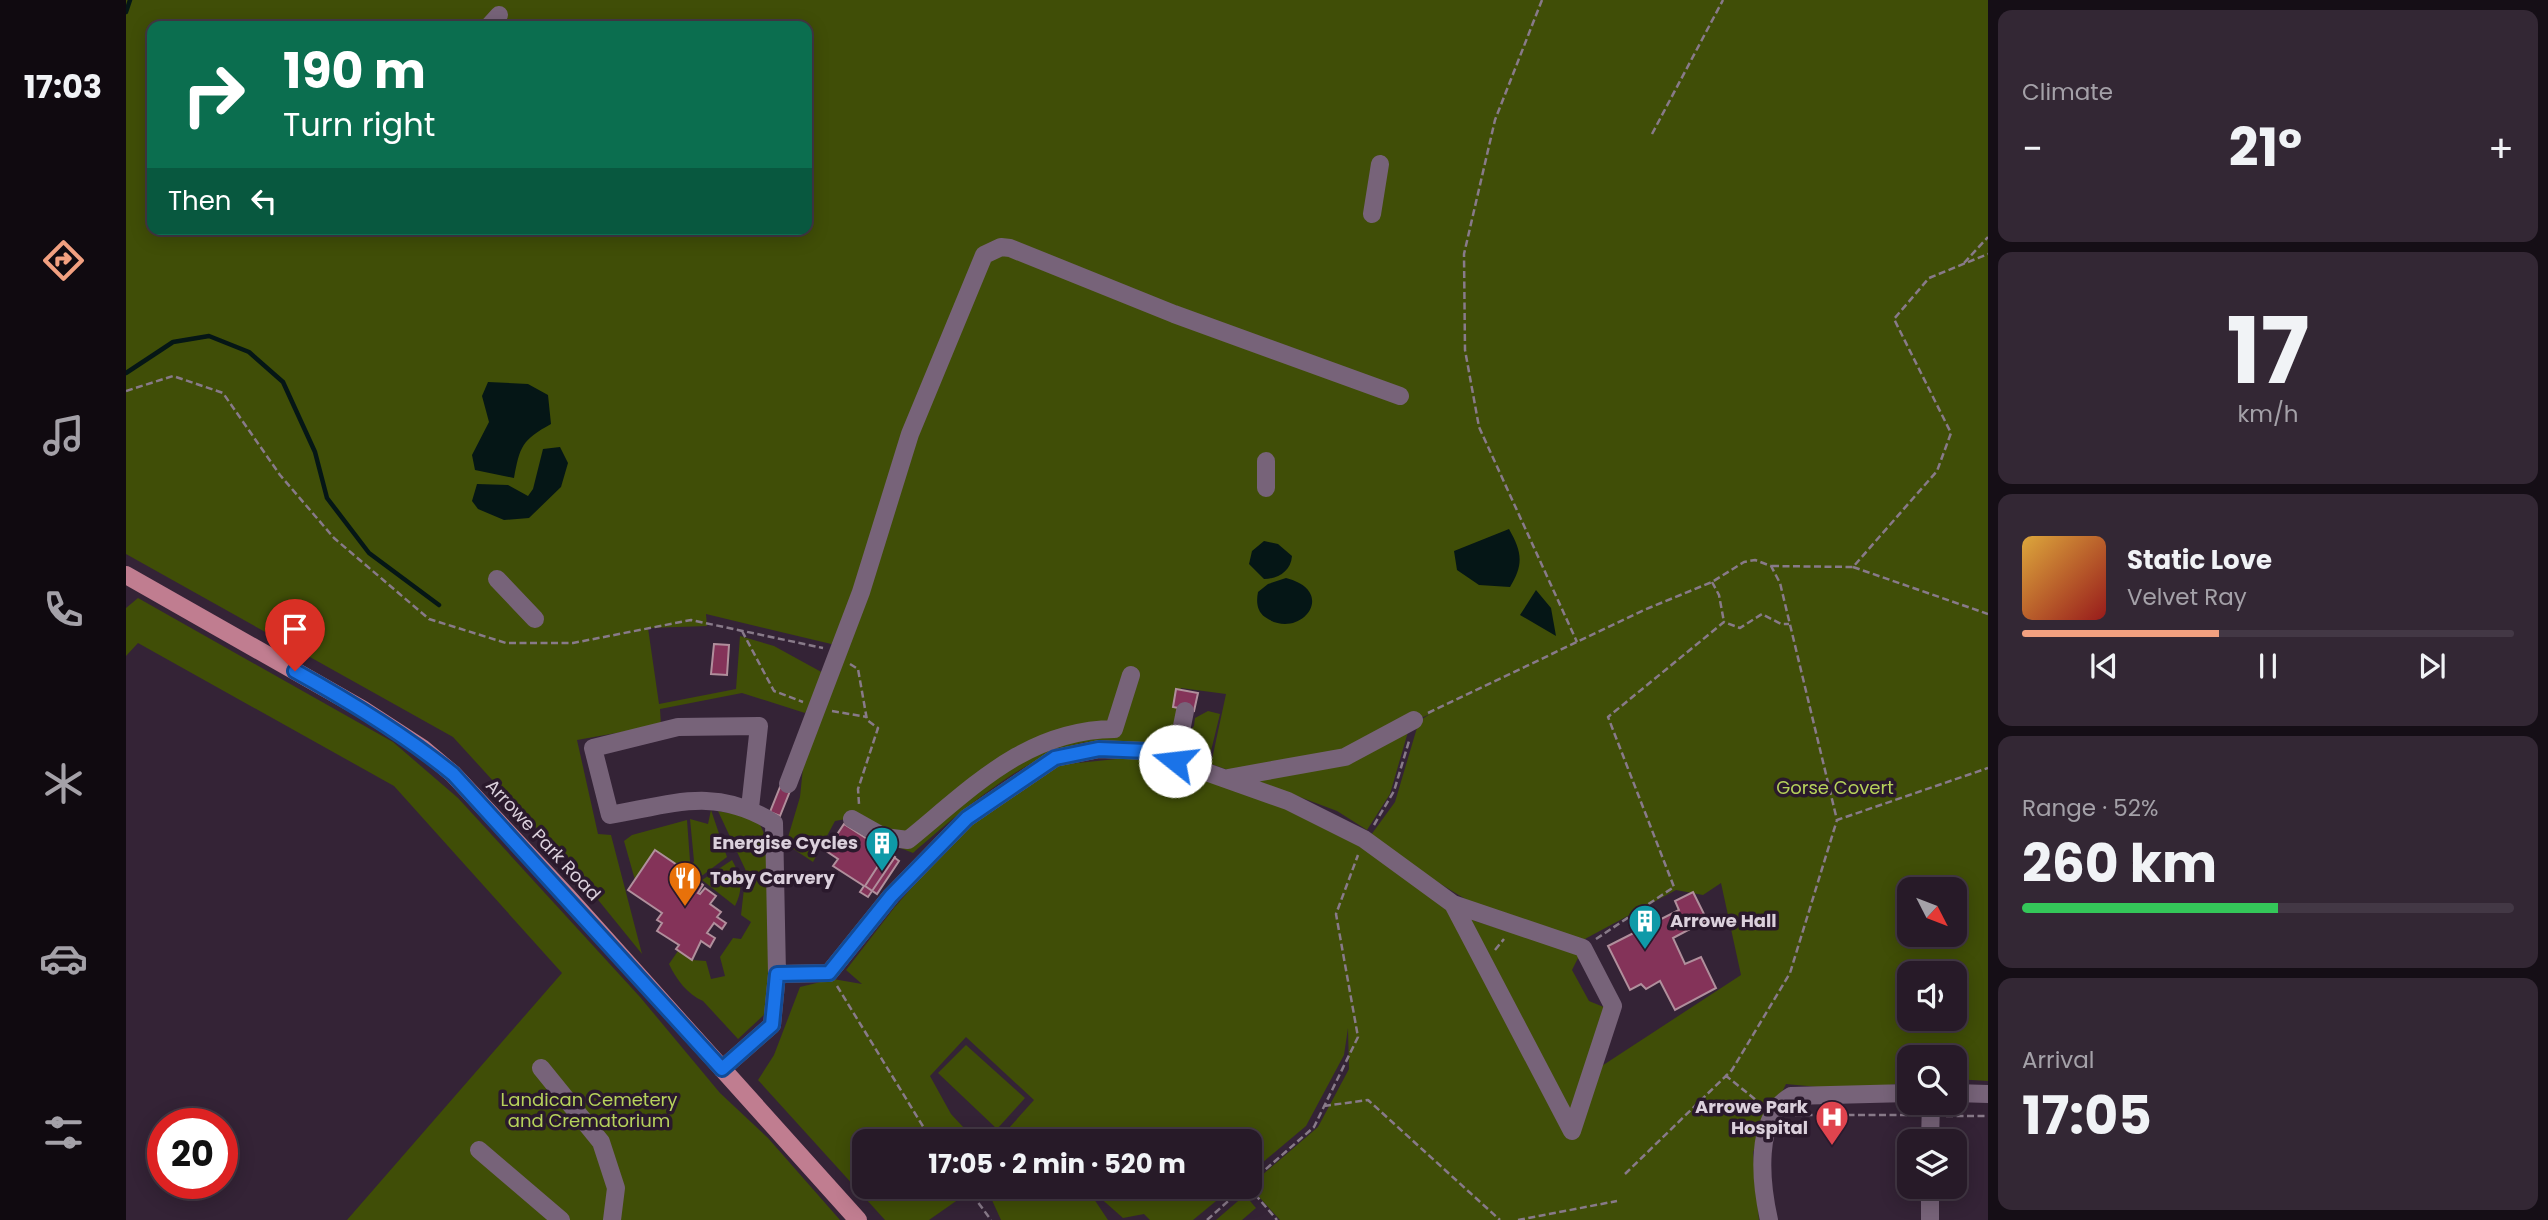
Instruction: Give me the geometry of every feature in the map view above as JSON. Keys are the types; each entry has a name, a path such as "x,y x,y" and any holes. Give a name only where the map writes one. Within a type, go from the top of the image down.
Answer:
{"main road":[{"name":"Arrowe Park Road","path":"126,575 362,709 443,766 484,805 858,1220"}],"lane":[{"path":"1372,214 1380,164"},
{"path":"788,784 861,592 910,434 978,263 993,249 1010,247 1174,314 1400,396"},
{"path":"1266,461 1266,488"},
{"path":"497,579 534,619"},
{"path":"856,821 884,837 908,840 967,791 1030,748 1069,732 1114,729 1131,675"},
{"path":"1175,761 1185,711"},
{"path":"1228,778 1345,757 1414,720"},
{"path":"722,1069 772,1025 777,974 774,823 750,808 699,799 610,816 593,748 678,727 759,726 750,808"},
{"path":"777,974 829,973 891,896 967,818 1055,758 1099,749 1147,751 1288,800 1364,839 1453,904 1583,948 1613,1006 1572,1131 1453,904"},
{"path":"541,1068 601,1142 616,1188 612,1220"},
{"path":"1769,1220 1761,1170 1764,1141 1775,1115 1791,1096 1897,1093"},
{"path":"1967,1093 1988,1094"},
{"path":"479,1150 561,1220"}],"path":[{"path":"1542,0 1495,120 1464,254 1465,349 1479,427 1577,642"},
{"path":"1652,134 1723,0"},
{"path":"1963,264 1988,237"},
{"path":"1853,567 1937,471 1951,433 1894,319 1929,278 1988,254"},
{"path":"1262,1173 1314,1127 1358,1037 1336,914 1364,839 1394,792 1414,720 1577,642 1712,582 1744,562 1755,560 1771,566 1853,567 1988,614"},
{"path":"1625,1174 1726,1075 1790,973 1837,820 1780,583 1771,566"},
{"path":"1712,582 1720,595 1724,622"},
{"path":"1724,622 1740,628 1762,614 1781,624 1789,624"},
{"path":"1583,948 1674,887 1608,717 1724,622"},
{"path":"742,631 774,691 817,707 867,719 878,728 858,789 856,821"},
{"path":"1837,820 1988,768"},
{"path":"1489,972 1495,950 1514,925"},
{"path":"829,973 925,1129"},
{"path":"1726,1075 1775,1115 1897,1110"},
{"path":"1324,1106 1368,1100 1500,1220"},
{"path":"1967,1113 1988,1116"},
{"path":"976,1199 991,1220"},
{"path":"1207,1220 1232,1199"},
{"path":"1260,1199 1277,1220"},
{"path":"1518,1220 1616,1201"}],"green space":[{"name":"Gorse Covert","path":"126,0 1988,0 1988,1081 1967,1080 1967,1045 1897,1045 1897,1084 1861,1091 1786,1084 1753,1152 1759,1220 1280,1220 1261,1199 1262,1175 1318,1127 1349,1069 1348,1028 1344,1055 1306,1126 1262,1163 1262,1129 1008,1129 1034,1100 966,1037 930,1076 951,1114 965,1129 852,1129 852,1184 758,1080 774,1055 800,987 833,979 862,984 846,970 894,908 967,824 1058,765 1136,757 1267,796 1357,840 1414,884 1475,921 1580,954 1572,970 1589,1001 1606,1008 1588,1075 1741,975 1721,883 1703,895 1676,890 1583,940 1480,908 1421,872 1371,835 1395,802 1419,721 1430,714 1353,748 1234,772 1211,764 1226,694 1181,688 1169,751 1105,741 1081,743 1029,764 1003,781 953,818 913,853 878,839 846,819 835,821 813,862 786,844 800,797 804,758 848,648 706,614 707,626 648,628 659,704 736,689 740,636 774,646 825,674 805,713 742,693 660,709 661,725 577,740 598,834 611,835 642,954 569,864 453,737 126,554"},
{"name":"Landican Cemetery and Crematorium","path":"138,598 393,742 458,798 640,997 720,1093 768,1138 840,1220 347,1220 562,973 394,786 138,643 126,656 126,608"},
{"path":"1208,711 1220,714 1208,763 1186,756 1189,740 1184,738 1194,726 1195,718"},
{"path":"1410,725 1390,794 1367,830 1337,811 1247,777 1345,758"},
{"path":"711,810 727,857 703,875 696,876 690,871 694,861 690,819 708,824"},
{"path":"718,811 746,816 759,824 765,837 768,857 770,913 767,1012 738,1039 703,1001 683,986 669,964 678,951 692,960 706,961 711,979 725,976 720,957 733,938 741,939 751,922 741,915 746,871"},
{"path":"687,820 690,861 686,871 635,880 624,841 632,835"},
{"path":"732,860 740,883 740,894 735,906 702,880"},
{"path":"966,1045 1025,1098 997,1129 938,1073"},
{"path":"866,1199 959,1199 929,1220 885,1220"},
{"path":"991,1199 1094,1199 1108,1220 1001,1220"},
{"path":"1102,1199 1218,1199 1193,1220 1150,1220 1144,1214 1123,1218"},
{"path":"1240,1199 1248,1199 1256,1208 1242,1220 1216,1220"}],"shaded area":[{"path":"488,382 528,384 548,395 551,424 524,445 514,478 475,470 472,455 489,422 482,396"},
{"path":"560,447 568,463 561,487 529,518 504,520 478,509 472,501 477,484 508,485 528,496 533,489 543,449"},
{"path":"1509,529 1520,558 1518,571 1510,587 1479,585 1457,570 1454,551"},
{"path":"1264,541 1278,544 1292,556 1289,566 1274,578 1264,579 1249,564 1252,551"},
{"path":"1286,578 1302,585 1310,594 1312,603 1301,619 1278,623 1260,612 1258,592 1268,584"},
{"path":"1536,590 1551,608 1556,636 1520,615"}],"building":[{"path":"714,644 729,645 727,675 711,674"},
{"path":"1176,689 1198,693 1194,711 1173,707"},
{"path":"780,787 790,791 780,816 770,812"},
{"path":"844,824 895,857 868,897 860,892 864,886 833,866 838,859 826,851"},
{"name":"Toby Carvery","path":"655,850 686,871 682,875 693,882 690,887 697,880 703,885 698,893 705,888 716,896 710,904 721,912 717,917 726,923 722,929 714,923 707,933 715,938 710,947 701,941 692,960 676,949 679,945 657,931 662,923 657,920 662,913 628,890"},
{"name":"Energise Cycles","path":"887,852 899,861 877,894 865,886"},
{"name":"Arrowe Hall","path":"1693,892 1707,920 1673,938 1685,964 1701,957 1716,988 1675,1010 1660,981 1646,989 1641,984 1630,990 1608,946 1679,910 1675,901"}],"waterway":[{"path":"126,12 130,0"},
{"path":"126,373 173,342 209,336 249,352 283,382 315,452 327,498 369,553 439,605"}],"place":[{"name":"Energise Cycles","path":"882,873"},
{"name":"Toby Carvery","path":"685,908"},
{"name":"Arrowe Hall","path":"1645,951"},
{"name":"Arrowe Park Hospital","path":"1832,1147"}],"route":[{"path":"295,671 362,709 422,748 453,774 567,895 722,1069 772,1025 777,974 829,973 891,896 967,818 1055,758 1099,749 1147,751 1175,761"}]}
